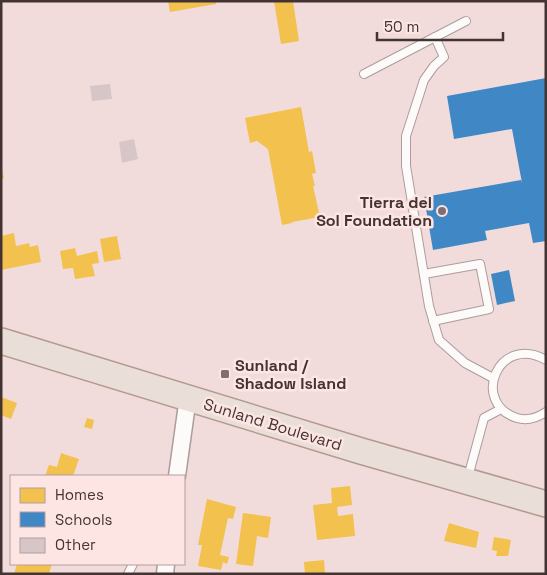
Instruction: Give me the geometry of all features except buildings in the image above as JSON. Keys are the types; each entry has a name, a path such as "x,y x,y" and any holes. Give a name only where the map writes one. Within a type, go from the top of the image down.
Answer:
{"main road":[{"name":"Sunland Boulevard","path":"1,341 352,448 546,504"}],"street":[{"path":"177,475 188,397"}],"lane":[{"path":"364,74 466,21"},
{"path":"435,37 444,57 434,66 424,80 406,136 406,166 429,306 439,340 465,363 493,378"},
{"path":"424,274 480,264 489,309 434,320"},
{"path":"546,360 537,355 526,353 515,355 505,360 493,378 492,389 500,408 509,416 519,419 530,419 541,416 546,412"},
{"path":"467,482 484,418 500,408"}],"place":[{"name":"Tierra del Sol Foundation","path":"442,211"},
{"name":"Sunland / Shadow Island","path":"225,374"}]}
